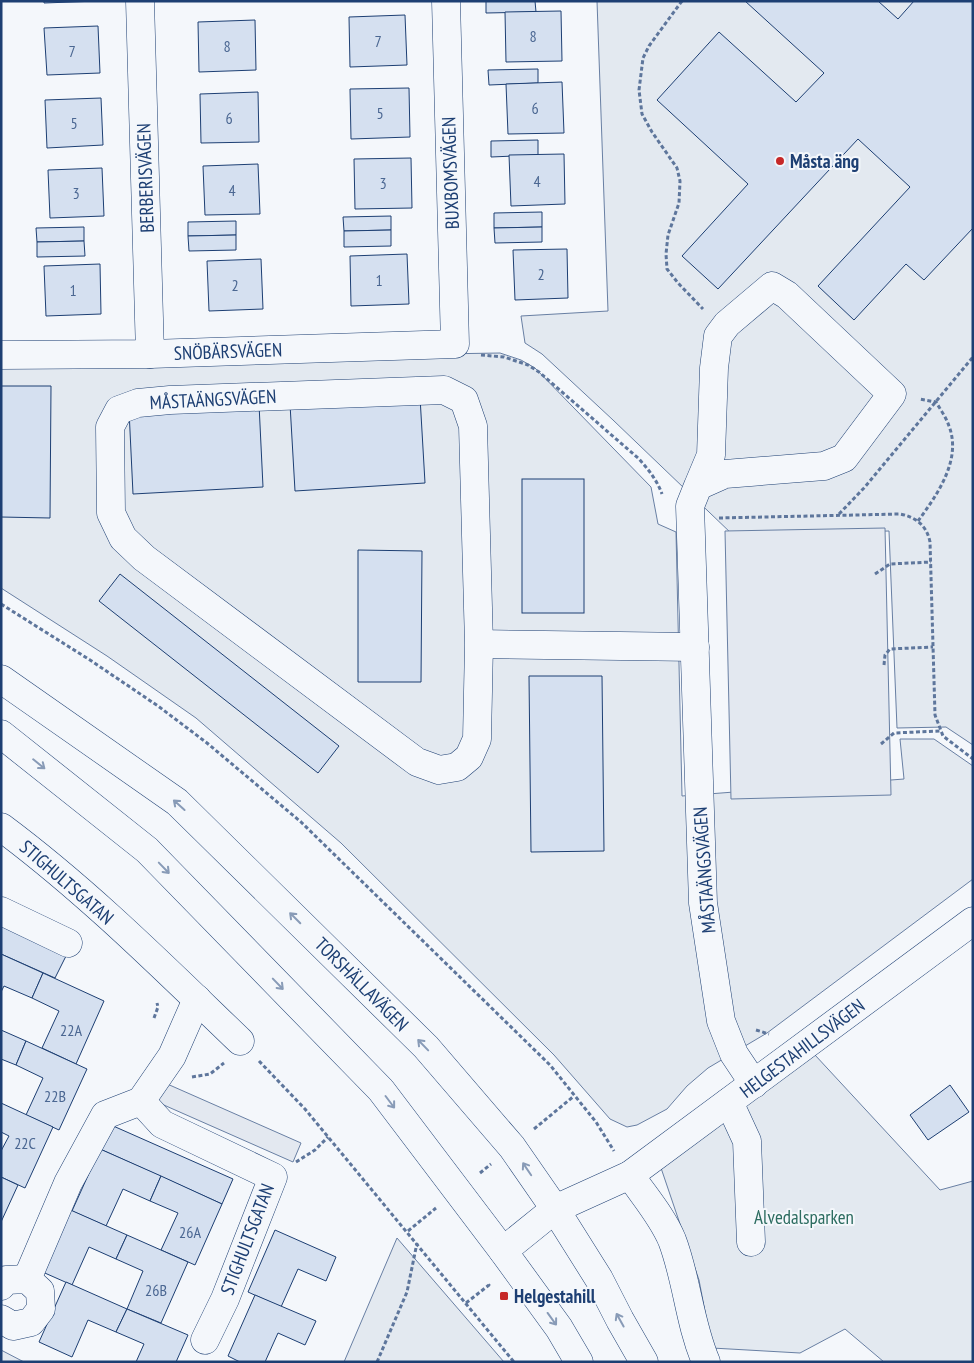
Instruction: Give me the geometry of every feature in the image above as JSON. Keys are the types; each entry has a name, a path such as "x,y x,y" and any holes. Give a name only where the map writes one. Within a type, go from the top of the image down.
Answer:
{"street":[{"name":"BERBERISVÄGEN","path":"140,1 150,354"},
{"name":"BUXBOMSVÄGEN","path":"446,1 455,344"},
{"path":"698,486 725,474 824,466 844,458 892,394 787,295 772,286 726,324"},
{"name":"MÅSTAÄNGSVÄGEN","path":"726,324 718,336 714,368 711,455 690,506 703,903 721,1021 734,1054 754,1084"},
{"name":"SNÖBÄRSVÄGEN","path":"1,355 150,354 455,344"},
{"name":"MÅSTAÄNGSVÄGEN","path":"444,390 464,400 474,426 479,644 477,739 469,757 457,767 439,770 417,762 144,558 123,538 111,513 110,426 119,410 138,403 170,400 444,390"},
{"path":"479,644 695,647"},
{"name":"TORSHÄLLAVÄGEN","path":"1,679 177,802 521,1140 555,1209 599,1279 644,1362"},
{"path":"1,734 147,850 381,1090 503,1251 559,1328 579,1362"},
{"name":"STIGHULTSGATAN","path":"3,833 42,858 153,958 240,1041"},
{"path":"1,911 68,943"},
{"name":"HELGESTAHILLSVÄGEN","path":"503,1251 555,1209 630,1175 973,921"},
{"path":"1,1319 13,1326 31,1322 42,1308 40,1290 14,1282 105,1115 141,1101 172,1056 196,999"},
{"name":"STIGHULTSGATAN","path":"141,1101 162,1124 273,1177 228,1290 205,1340"},
{"path":"729,1102 747,1142 751,1242"},
{"path":"630,1175 671,1237 691,1318 706,1362"}],"path":[{"path":"682,1 649,46 643,58 639,90 642,114 677,168 680,181 680,203 668,235 667,268 678,283 703,309 726,324"},
{"path":"455,344 463,353 518,360 539,372 649,470 661,492 667,514 677,519 900,514 918,521 925,527 930,542 935,715 943,736 973,760"},
{"path":"839,514 864,488 936,402 958,372 973,357"},
{"path":"892,394 936,402"},
{"path":"918,521 944,479 952,458 952,440 949,426 936,402"},
{"path":"874,574 890,564 931,562"},
{"path":"1,604 90,660 158,706 207,743 301,822 550,1065 596,1122 630,1175"},
{"path":"884,665 885,655 890,649 933,647"},
{"path":"881,744 894,733 940,731"},
{"path":"152,1025 158,1007 157,1000"},
{"path":"164,1067 173,1073 194,1078 210,1074 235,1053 240,1041 305,1109 514,1362"},
{"path":"458,1191 574,1096"},
{"path":"273,1177 315,1150 328,1136"},
{"path":"407,1231 435,1209"},
{"path":"377,1362 407,1292 417,1243"},
{"path":"466,1303 489,1285"}],"green space":[{"path":"597,1 973,1 973,745 946,727 897,728 889,531 733,535 542,354 525,343 521,316 608,311"},
{"path":"500,353 521,360 535,368 651,487 658,524 676,532 682,796 904,779 900,739 934,739 973,766 973,879 767,1033 708,1068 687,1086 667,1109 637,1125 627,1127 610,1119 554,1055 341,843 196,718 107,656 1,588 1,361"},
{"name":"Alvedalsparken","path":"815,1055 940,1190 973,1181 973,1362 884,1362 845,1329 800,1353 712,1348 699,1280 660,1165"},
{"path":"397,1238 504,1362 344,1362"},
{"path":"1,1350 24,1362 1,1362"}],"shaded area":[{"path":"885,528 891,795 731,799 725,531"},
{"path":"165,1083 301,1143 293,1162 157,1102"}],"building":[{"path":"44,1 98,1 44,3"},
{"path":"486,1 535,1 536,12 486,13"},
{"name":"Måsta äng","path":"745,1 878,1 898,19 914,1 973,1 973,228 924,280 906,264 854,320 818,286 910,187 858,139 718,289 682,256 748,184 657,100 719,32 796,102 824,73"},
{"path":"561,11 562,61 506,62 505,12"},
{"path":"405,15 407,65 350,67 349,17"},
{"path":"255,20 256,70 199,72 198,22"},
{"path":"98,26 100,73 47,75 44,28"},
{"path":"538,69 538,83 489,85 488,70"},
{"path":"562,82 564,133 508,134 506,84"},
{"path":"409,88 410,137 351,139 350,89"},
{"path":"258,92 259,142 201,143 200,94"},
{"path":"101,98 103,145 47,148 45,100"},
{"path":"538,140 538,155 491,157 491,141"},
{"path":"564,154 565,204 511,206 509,155"},
{"path":"411,158 412,208 355,209 354,159"},
{"path":"258,164 260,214 205,215 203,166"},
{"path":"102,168 104,216 50,218 48,170"},
{"path":"542,212 542,227 494,228 494,213"},
{"path":"391,216 391,230 344,231 343,217"},
{"path":"236,221 236,235 188,236 188,222"},
{"path":"84,227 84,241 37,242 36,228"},
{"path":"542,227 542,242 495,243 494,228"},
{"path":"391,230 391,246 344,247 344,231"},
{"path":"236,235 236,250 189,251 188,236"},
{"path":"84,241 85,256 37,257 37,242"},
{"path":"567,249 568,298 515,300 513,250"},
{"path":"407,254 409,304 351,306 350,256"},
{"path":"261,259 263,309 209,311 207,261"},
{"path":"100,264 101,314 46,316 44,266"},
{"path":"1,386 51,386 50,518 1,517"},
{"path":"420,397 425,483 295,491 290,404"},
{"path":"259,404 263,487 133,494 129,410"},
{"path":"522,479 584,479 584,613 522,613"},
{"path":"358,550 422,551 421,682 358,682"},
{"path":"120,574 339,746 318,773 99,601"},
{"path":"529,676 602,676 604,851 531,852"},
{"path":"1,924 67,954 55,978 1,954"},
{"path":"1,954 43,973 32,998 4,986 1,992"},
{"path":"43,973 104,1001 76,1064 42,1048 59,1011 32,998"},
{"path":"1,1030 26,1041 16,1065 1,1059"},
{"path":"26,1041 87,1069 59,1130 26,1115 43,1078 16,1065"},
{"path":"950,1085 969,1112 928,1140 910,1115"},
{"path":"1,1103 53,1127 25,1188 1,1177 1,1151 9,1136 1,1132"},
{"path":"111,1125 233,1179 222,1204 100,1149"},
{"path":"100,1149 161,1176 150,1201 123,1189 106,1226 72,1211"},
{"path":"161,1176 222,1204 195,1265 161,1250 178,1213 150,1201"},
{"path":"1,1177 18,1185 1,1222"},
{"path":"66,1208 127,1235 116,1259 89,1247 72,1285 38,1270"},
{"path":"275,1230 336,1257 326,1281 298,1269 281,1307 248,1292"},
{"path":"127,1235 188,1262 161,1323 127,1309 143,1271 116,1259"},
{"path":"66,1282 127,1309 116,1332 88,1320 72,1357 39,1342"},
{"path":"255,1295 316,1321 305,1345 278,1333 265,1362 240,1362 228,1356"},
{"path":"127,1309 188,1335 176,1362 136,1362 144,1344 116,1332"}],"place":[{"name":"Måsta äng","path":"780,161"},
{"name":"Helgestahill","path":"504,1296"}]}
